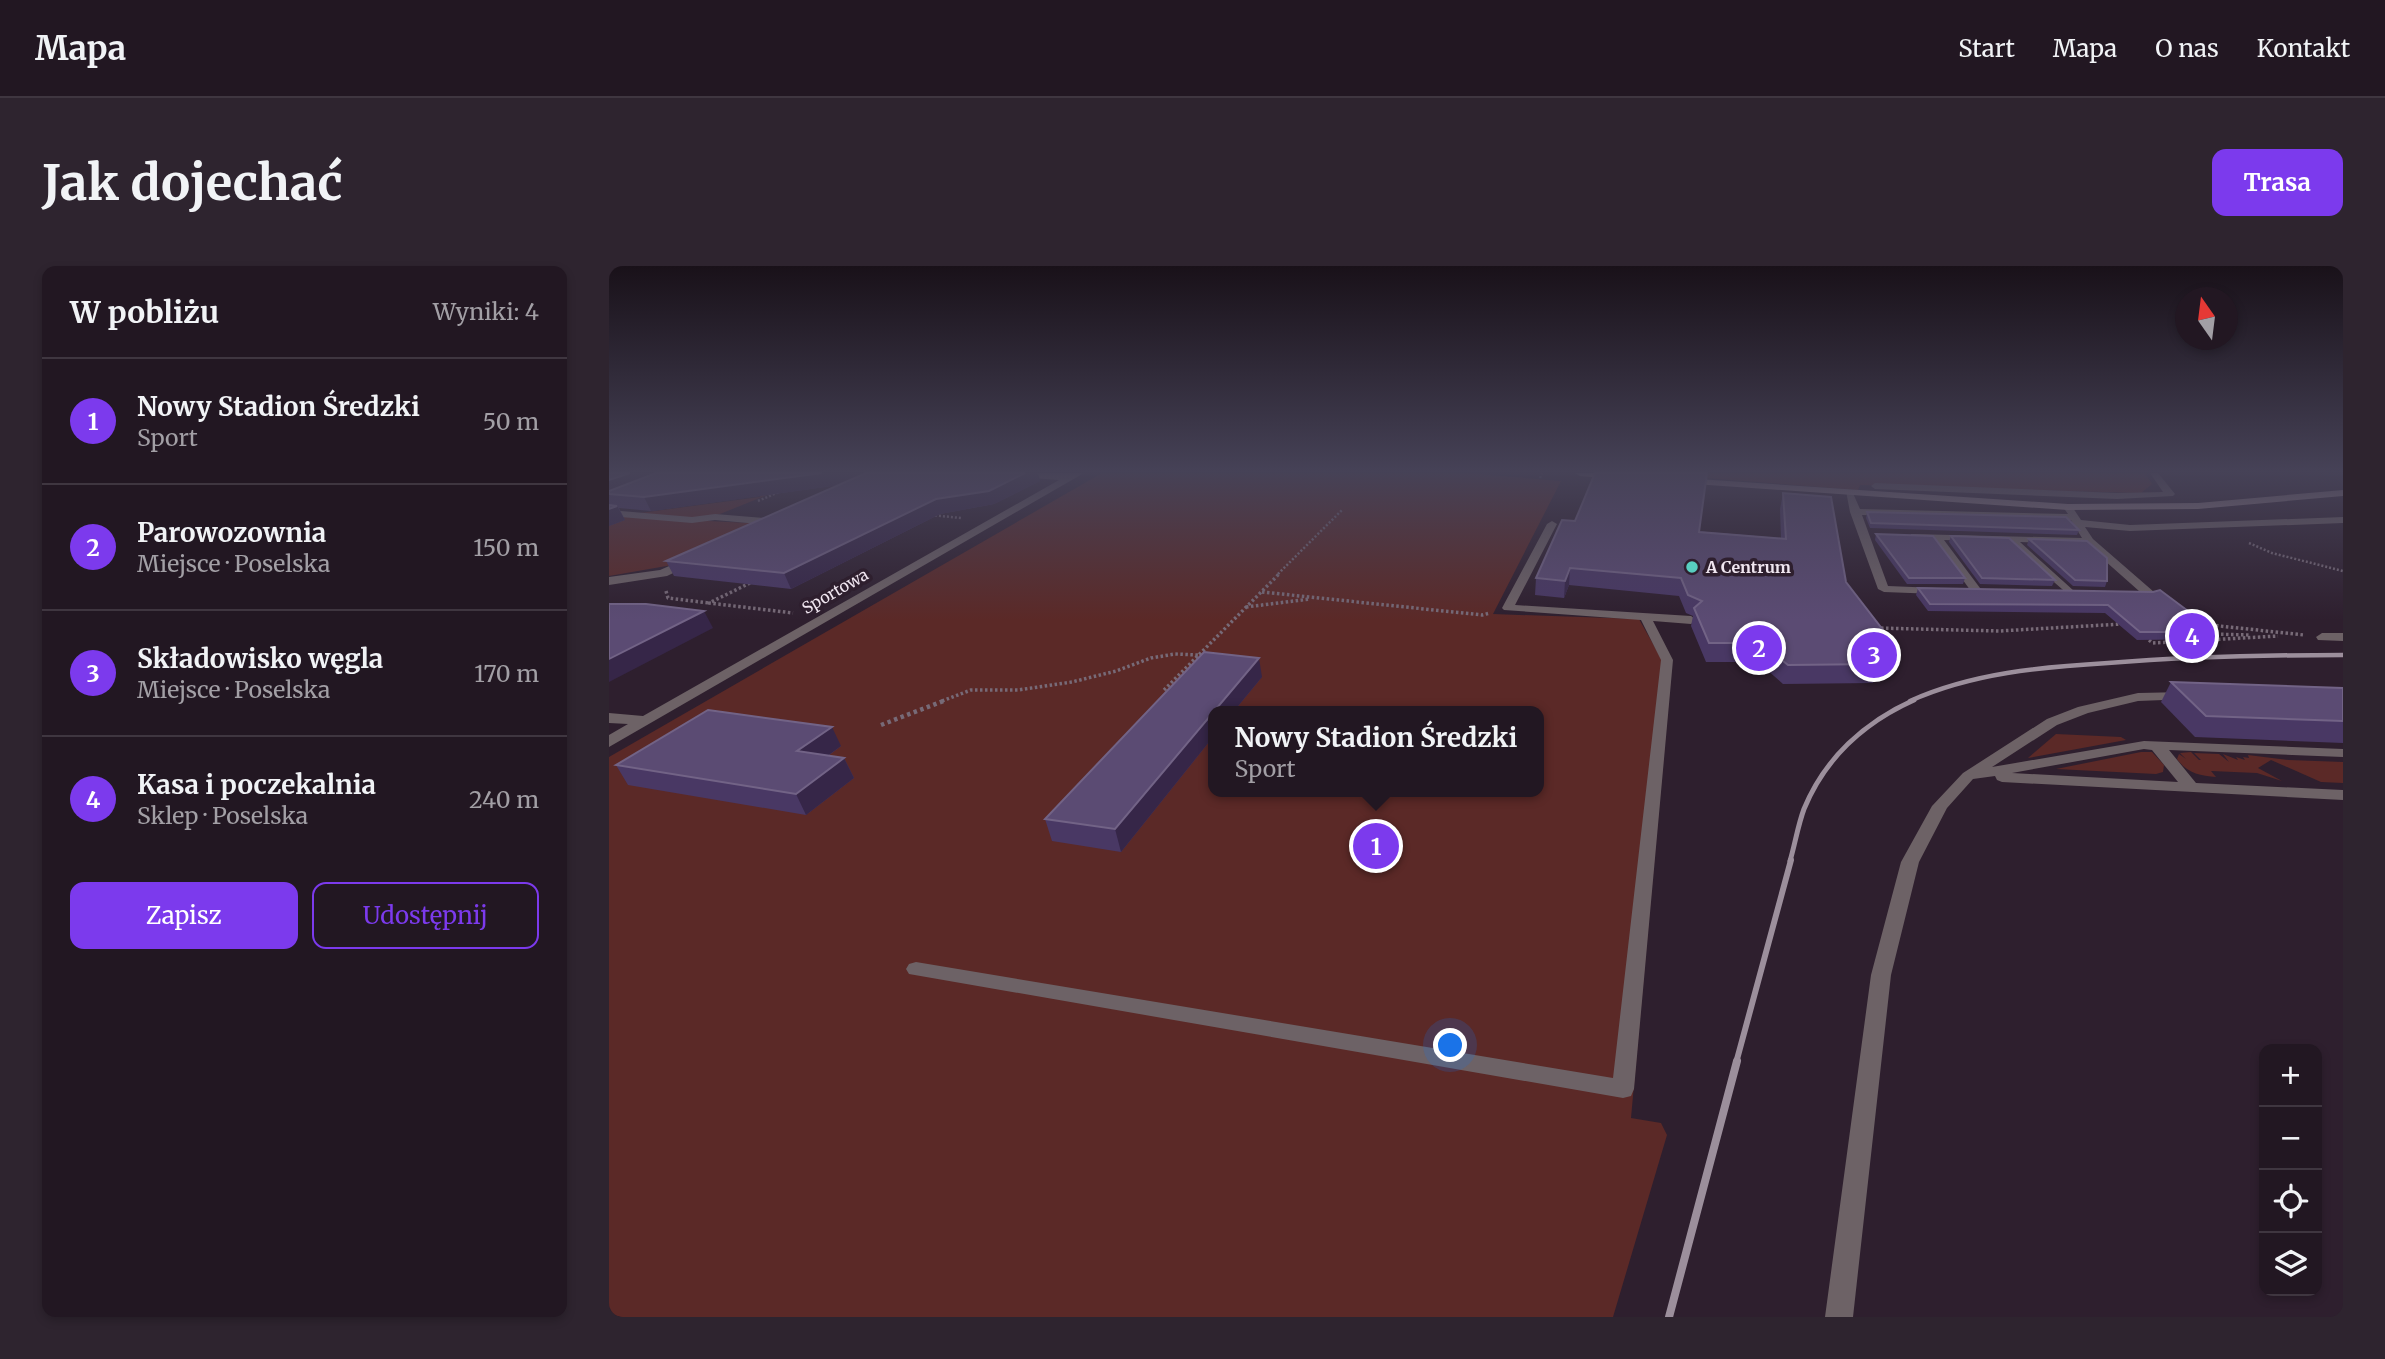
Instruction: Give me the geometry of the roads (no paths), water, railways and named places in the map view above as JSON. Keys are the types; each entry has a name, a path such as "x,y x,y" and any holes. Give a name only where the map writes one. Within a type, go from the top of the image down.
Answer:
{"street":[{"path":"752,534 777,522"},
{"name":"Sportowa","path":"609,742 993,522"},
{"path":"609,581 663,573 701,556"},
{"path":"609,718 645,721"}],"lane":[{"path":"1862,522 1870,534 1884,589 1951,591"},
{"path":"2077,522 2089,541 2150,594 2124,594"},
{"path":"2104,522 2130,528 2289,522"},
{"path":"1552,524 1508,608 1691,620"},
{"path":"1900,536 2089,541"},
{"path":"1937,537 1977,592"},
{"path":"2011,539 2070,593"},
{"path":"1964,591 1990,592"},
{"path":"2057,593 2084,593"},
{"path":"916,969 1623,1090 1667,660 1645,617"},
{"path":"2322,637 2343,637"},
{"path":"1839,1317 1881,975 1910,862 1940,806 1968,776 2052,722 2083,710 2138,697 2200,697"},
{"path":"1968,776 2144,745 2343,753"},
{"path":"2157,746 2191,787"},
{"path":"1968,776 2343,795"}],"railway":[{"path":"1910,701 1934,691 1982,678 2058,667 2196,658 2343,655"},
{"path":"1790,861 1804,809 1835,758 1879,719 1914,700"},
{"path":"1736,1063 1791,860"},
{"path":"1669,1317 1737,1061"}],"place":[{"name":"A Centrum","path":"1692,567"},
{"name":"Kasa i poczekalnia","path":"2192,636"},
{"name":"Parowozownia","path":"1759,648"},
{"name":"Składowisko węgla","path":"1874,655"},
{"name":"Nowy Stadion Średzki","path":"1376,846"}]}
